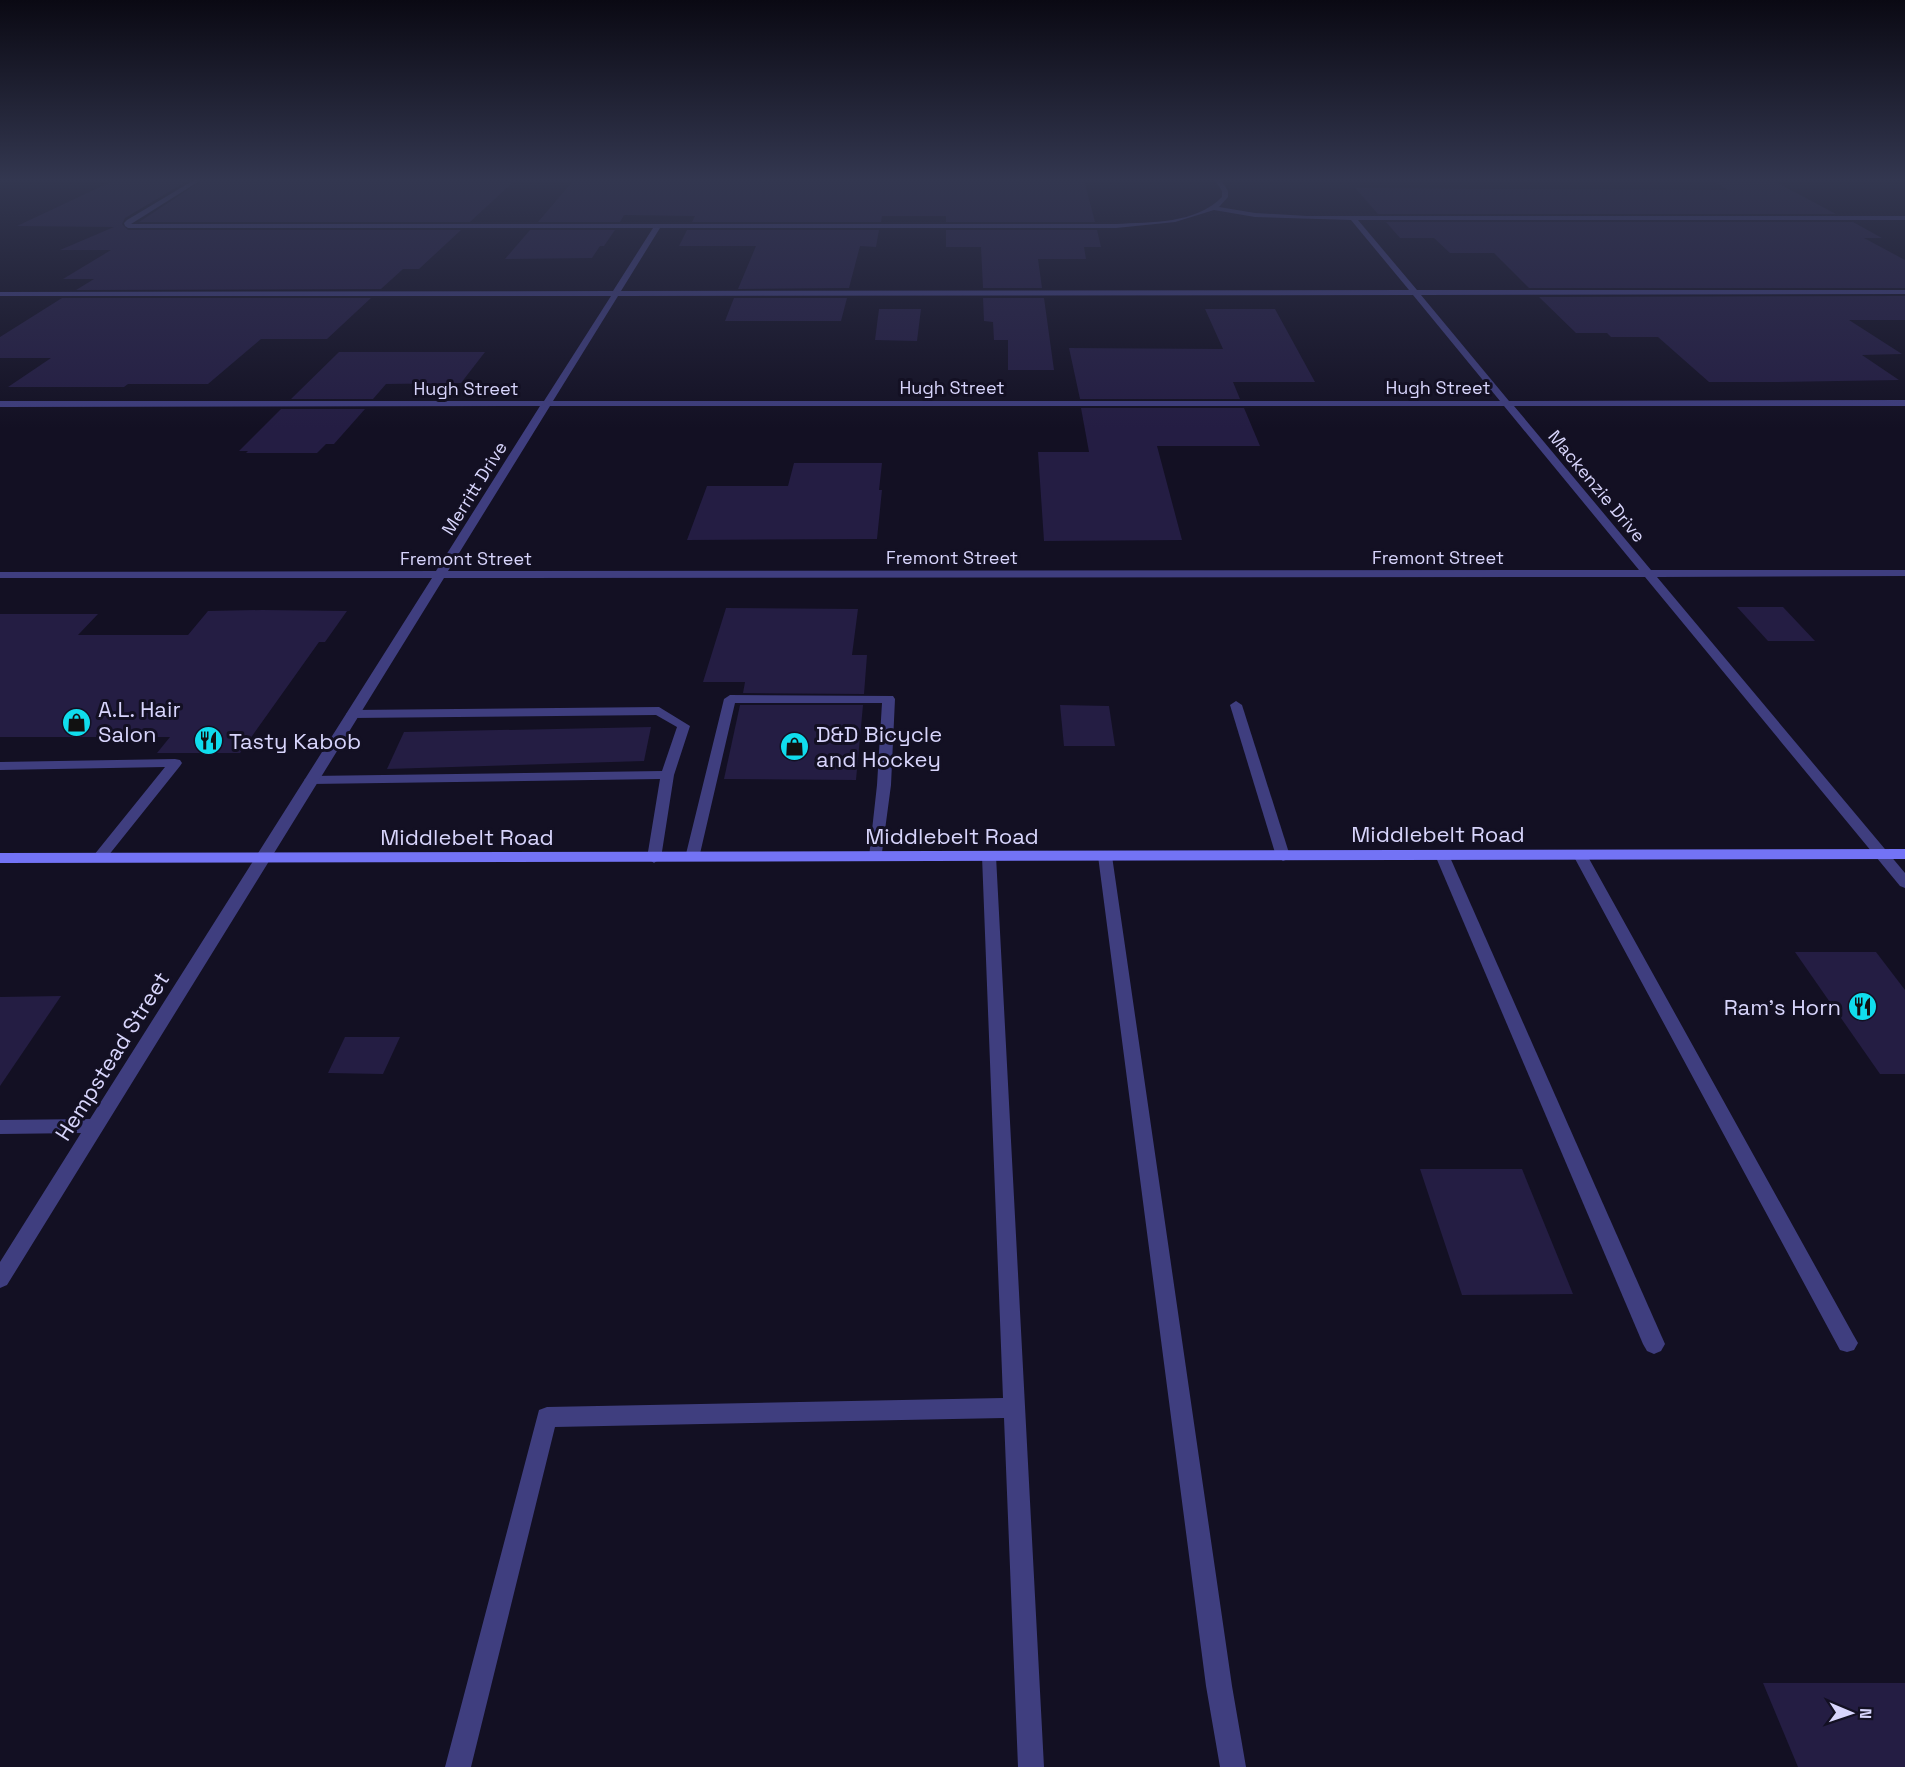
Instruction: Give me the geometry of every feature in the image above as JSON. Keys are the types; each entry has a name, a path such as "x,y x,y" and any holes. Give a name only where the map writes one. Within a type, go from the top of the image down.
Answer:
{"main road":[{"name":"Middlebelt Road","path":"0,858 1905,854"}],"street":[{"name":"Merritt Drive","path":"262,858 635,262"},
{"name":"Mackenzie Drive","path":"1390,262 1905,883"},
{"path":"0,294 1905,292"},
{"name":"Hugh Street","path":"0,404 1905,403"},
{"name":"Fremont Street","path":"0,575 1905,573"},
{"path":"692,858 730,699 889,699 884,785 876,857"},
{"path":"1236,705 1283,856"},
{"path":"352,714 659,711 684,726 667,775 654,858"},
{"path":"0,766 175,764 99,858"},
{"path":"311,780 667,775"},
{"path":"1442,855 1654,1344"},
{"path":"1580,855 1847,1343"},
{"path":"989,856 1031,1767"},
{"path":"1105,856 1219,1686 1233,1767"},
{"name":"Hempstead Street","path":"0,1279 262,858"},
{"path":"0,1126 94,1126"},
{"path":"458,1767 547,1417 1015,1408"}],"building":[{"path":"90,262 426,262 419,269 403,269 381,289 76,290 94,279 63,279"},
{"path":"749,262 856,262 849,288 738,289"},
{"path":"982,262 1038,262 1042,288 983,288"},
{"path":"1503,262 1905,262 1905,288 1529,288"},
{"path":"1905,296 1905,320 1849,320 1902,354 1862,355 1899,380 1779,382 1709,382 1658,337 1611,337 1607,333 1576,333 1539,297"},
{"path":"62,298 371,298 327,339 261,339 208,384 8,387 51,358 0,358 0,337"},
{"path":"734,298 847,298 841,321 725,321"},
{"path":"983,298 1044,298 1054,370 1008,370 1008,340 994,340 993,322 984,321"},
{"path":"879,309 921,309 917,341 875,340"},
{"path":"1205,309 1275,309 1315,382 1233,382 1240,399 1080,399 1069,348 1223,349"},
{"path":"339,352 485,352 461,383 386,384 373,399 291,399"},
{"path":"1081,408 1244,408 1260,446 1157,446 1182,540 1044,541 1038,452 1089,452"},
{"path":"281,409 365,409 334,444 326,444 317,453 246,453 248,451 239,451"},
{"path":"794,463 882,463 877,539 687,540 707,486 788,486"},
{"path":"1737,607 1783,607 1815,641 1768,641"},
{"path":"726,608 858,609 852,655 867,655 864,694 743,693 745,682 703,682"},
{"path":"208,611 347,611 325,642 319,642 240,753 157,753 170,737 0,737 0,614 98,614 78,635 188,635"},
{"name":"D&D Bicycle and Hockey","path":"740,705 863,705 856,780 724,779"},
{"path":"1060,705 1109,706 1115,746 1064,746"},
{"path":"651,727 644,761 387,769 404,732"},
{"name":"Ram's Horn","path":"1795,952 1876,952 1905,990 1905,1074 1880,1074"},
{"path":"61,996 0,1086 0,997"},
{"path":"345,1037 400,1037 383,1074 328,1073"},
{"path":"1420,1169 1522,1169 1573,1294 1462,1295"},
{"path":"1763,1683 1905,1683 1905,1767 1798,1767"}],"place":[{"name":"A.L. Hair Salon","path":"77,722"},
{"name":"Tasty Kabob","path":"208,741"},
{"name":"D&D Bicycle and Hockey","path":"795,747"},
{"name":"Ram's Horn","path":"1862,1007"}]}
